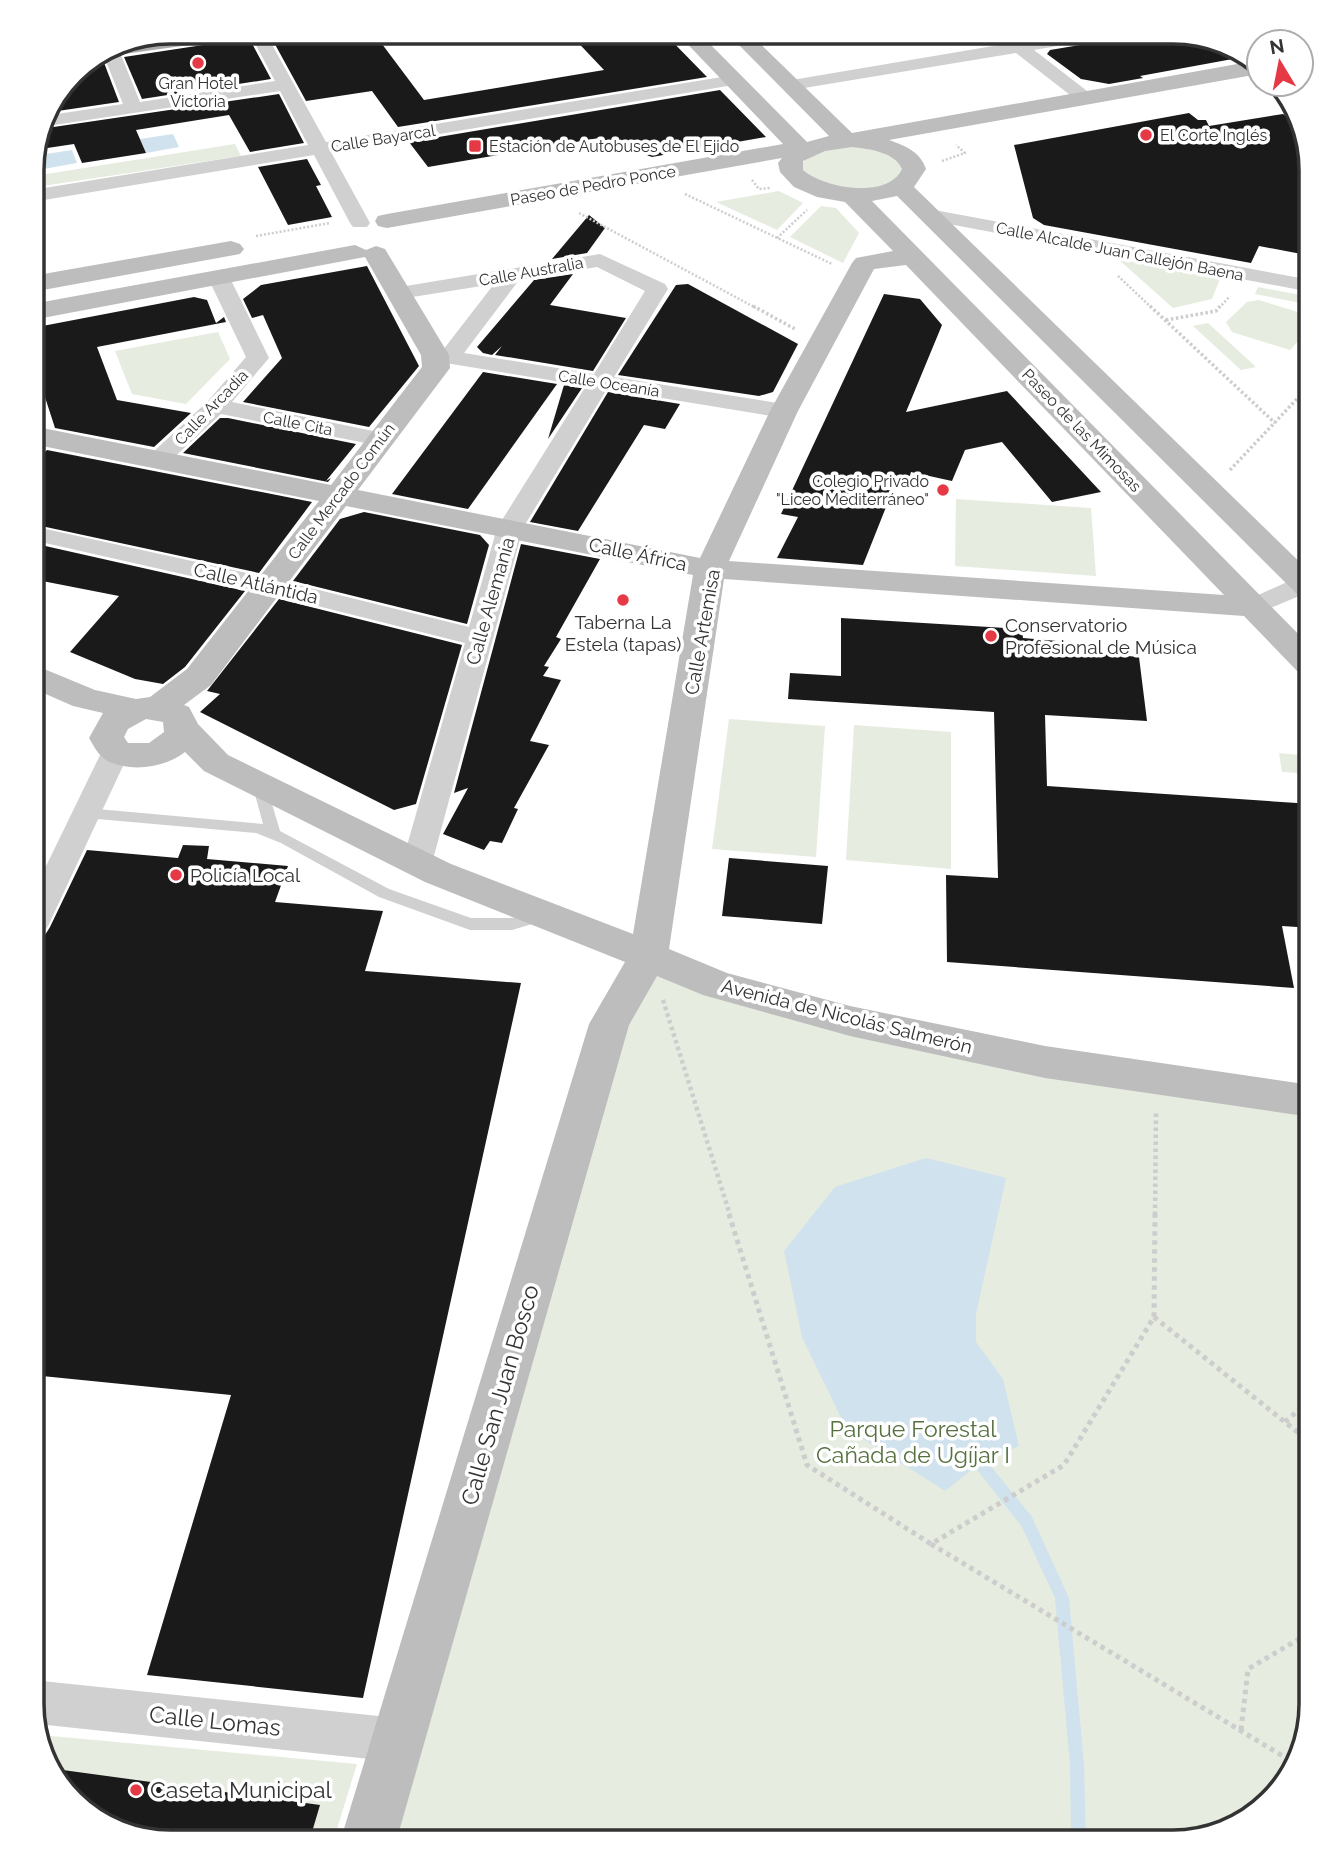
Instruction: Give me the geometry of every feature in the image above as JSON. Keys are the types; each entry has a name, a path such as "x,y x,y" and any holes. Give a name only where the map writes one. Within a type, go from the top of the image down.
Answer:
{"street":[{"path":"264,44 320,148 347,227 340,233 340,245 384,249"},
{"path":"698,44 733,80 799,158 812,187 840,193 886,191 900,186 913,172 912,164 906,156 884,145 849,140 749,44"},
{"path":"1015,44 1085,98"},
{"path":"792,85 1036,44"},
{"path":"110,59 134,108"},
{"path":"766,178 816,144 1245,69"},
{"name":"Calle Bayarcal","path":"44,194 733,80"},
{"path":"54,120 286,85"},
{"path":"906,156 933,150"},
{"name":"Paseo de Pedro Ponce","path":"347,227 782,151 799,158"},
{"path":"900,186 1210,491 1299,575"},
{"name":"Paseo de las Mimosas","path":"840,193 912,256 1299,654"},
{"name":"Calle Alcalde Juan Callejón Baena","path":"929,215 1299,284"},
{"path":"44,310 384,249 407,230 387,221"},
{"path":"44,282 255,244"},
{"path":"384,249 400,293 442,356"},
{"name":"Calle Artemisa","path":"649,956 710,569 784,411 865,263 912,256"},
{"name":"Calle Australia","path":"400,293 600,260 657,289"},
{"name":"Calle Mercado Común","path":"140,726 199,677 436,368 442,356 512,275"},
{"name":"Calle Arcadia","path":"159,459 216,407 258,358 219,278"},
{"name":"Calle Alemania","path":"416,863 510,528 657,289"},
{"name":"Calle Oceanía","path":"442,356 784,411"},
{"name":"Calle Cita","path":"216,407 380,439"},
{"name":"Calle África","path":"44,437 710,569 1254,607"},
{"name":"Calle Atlántida","path":"44,536 270,586 479,638"},
{"path":"1254,607 1299,588"},
{"name":"Avenida de Nicolás Salmerón","path":"44,680 85,698 416,863 717,985 850,1021 1045,1062 1299,1099"},
{"path":"44,901 86,814 140,726"},
{"name":"Avenida de Nicolás Salmerón","path":"140,726 125,755 151,755 216,763"},
{"name":"Calle San Juan Bosco","path":"372,1830 609,1024 649,956"},
{"name":"Calle Lomas","path":"44,1703 398,1740"}],"lane":[{"path":"260,787 274,835"},
{"path":"86,814 258,828 384,893 470,924 512,924 546,915"}],"path":[{"path":"777,238 840,193"},
{"path":"684,194 858,276"},
{"path":"579,213 820,342"},
{"path":"1084,244 1275,423"},
{"path":"1165,320 1216,311 1249,274"},
{"path":"1210,491 1299,397"},
{"path":"649,956 807,1465 931,1544 1287,1758"},
{"path":"931,1544 1064,1465 1154,1317 1157,1079"},
{"path":"1154,1317 1299,1433"},
{"path":"1285,1422 1299,1410"},
{"path":"1241,1730 1248,1669 1299,1640"}],"green space":[{"path":"235,144 241,156 44,186 44,174"},
{"path":"849,145 891,154 903,168 894,182 865,190 815,183 801,168 804,161 814,153"},
{"path":"779,191 803,203 777,230 716,202"},
{"path":"821,206 836,208 859,233 843,263 790,237"},
{"path":"1118,259 1220,279 1212,299 1173,308"},
{"path":"1258,287 1299,295 1299,303 1255,294"},
{"path":"1259,300 1299,312 1299,340 1290,350 1232,332 1226,322 1247,302"},
{"path":"1208,323 1256,367 1241,370 1193,326"},
{"path":"218,332 230,359 186,404 132,394 115,351"},
{"path":"956,499 1091,508 1096,576 955,566"},
{"path":"729,719 825,726 816,857 712,849"},
{"path":"854,725 951,732 951,869 846,860"},
{"path":"1279,753 1299,755 1299,773 1282,772"},
{"name":"Parque Forestal Cañada de Ugíjar I","path":"649,956 717,985 1299,1099 1298,1721 1290,1753 1282,1767 1273,1781 1250,1804 1222,1821 1174,1830 372,1830"},
{"path":"48,1736 357,1764 337,1830 161,1830 129,1824 93,1804 70,1781 53,1753"}],"water":[{"path":"173,134 179,147 146,153 140,139"},
{"path":"72,150 77,163 44,169 45,154"},
{"path":"926,1158 1006,1178 976,1314 976,1342 1003,1379 1019,1446 980,1463 945,1491 846,1428 802,1337 784,1251 835,1187"}],"building":[{"name":"Gran Hotel Victoria","path":"210,44 252,44 271,79 142,99 124,57"},
{"path":"275,44 382,44 424,100 604,70 579,44 675,44 707,77 398,127 372,91 306,101"},
{"path":"1086,44 1182,44 1206,48 1233,59 1109,84 1081,79 1047,54 1050,50"},
{"path":"104,63 119,102 59,111 75,87"},
{"path":"720,90 766,137 652,157 599,138 428,167 409,142"},
{"path":"279,94 304,143 250,152 229,115 136,130 146,153 82,163 74,144 46,148 51,127"},
{"path":"1189,113 1198,120 1206,120 1209,126 1283,114 1290,121 1298,153 1299,254 1259,246 1251,263 1044,225 1033,218 1014,145"},
{"path":"307,159 321,185 316,186 332,217 288,225 258,167"},
{"path":"589,215 605,228 587,253 552,259"},
{"path":"367,266 419,366 369,427 243,402 282,358 263,315 252,318 243,299 261,285"},
{"path":"573,274 550,305 626,318 593,371 495,355 502,346 492,355 483,353 477,347 534,280"},
{"path":"688,284 798,344 773,392 759,396 618,375 676,285"},
{"path":"884,294 920,299 942,325 906,412 1007,391 1101,492 1052,502 1002,442 965,450 952,481 911,472 906,489 894,487 863,565 777,558 798,517 781,514"},
{"path":"194,297 207,300 216,323 224,317 226,322 97,347 117,400 191,413 154,447 55,428 44,394 44,326"},
{"path":"483,372 557,384 468,509 392,494"},
{"path":"564,385 582,388 548,439"},
{"path":"608,392 680,404 665,429 644,425 578,531 530,522"},
{"path":"220,418 356,444 326,481 331,478 328,482 183,453"},
{"path":"47,450 312,502 259,573 44,527 44,453"},
{"path":"364,512 480,535 489,545 467,624 293,581 340,519"},
{"path":"521,544 600,559 556,637 561,639 544,666 549,667 543,676 561,680 530,741 549,745 514,808 518,809 502,843 490,841 484,850 443,834 468,788 454,793"},
{"path":"44,546 245,591 185,667 163,684 135,679 70,652 119,596 44,581"},
{"path":"279,599 462,645 416,804 394,810 200,712 220,694 207,691"},
{"path":"841,618 1022,629 1023,638 1069,642 1072,651 1139,657 1147,721 1045,715 1047,786 1299,803 1299,927 1282,926 1294,988 947,962 946,875 998,878 994,712 788,699 790,673 841,676"},
{"path":"183,845 209,846 207,859 288,866 275,902 383,911 365,971 521,983 363,1698 147,1675 231,1395 44,1376 44,935 87,850 178,858"},
{"path":"729,858 828,866 822,924 722,916"},
{"name":"Caseta Municipal","path":"63,1770 320,1805 313,1830 145,1828 129,1824 100,1809 81,1793"}],"waterway":[{"path":"980,1463 1027,1522 1062,1598 1077,1765 1079,1830"}],"place":[{"name":"Gran Hotel Victoria","path":"198,63"},
{"name":"El Corte Inglés","path":"1146,135"},
{"name":"Estación de Autobuses de El Ejido","path":"475,146"},
{"name":"Colegio Privado \"Liceo Mediterráneo\"","path":"943,490"},
{"name":"Taberna La Estela (tapas)","path":"623,600"},
{"name":"Conservatorio Profesional de Música","path":"991,636"},
{"name":"Policía Local","path":"176,875"},
{"name":"Caseta Municipal","path":"136,1790"}]}
